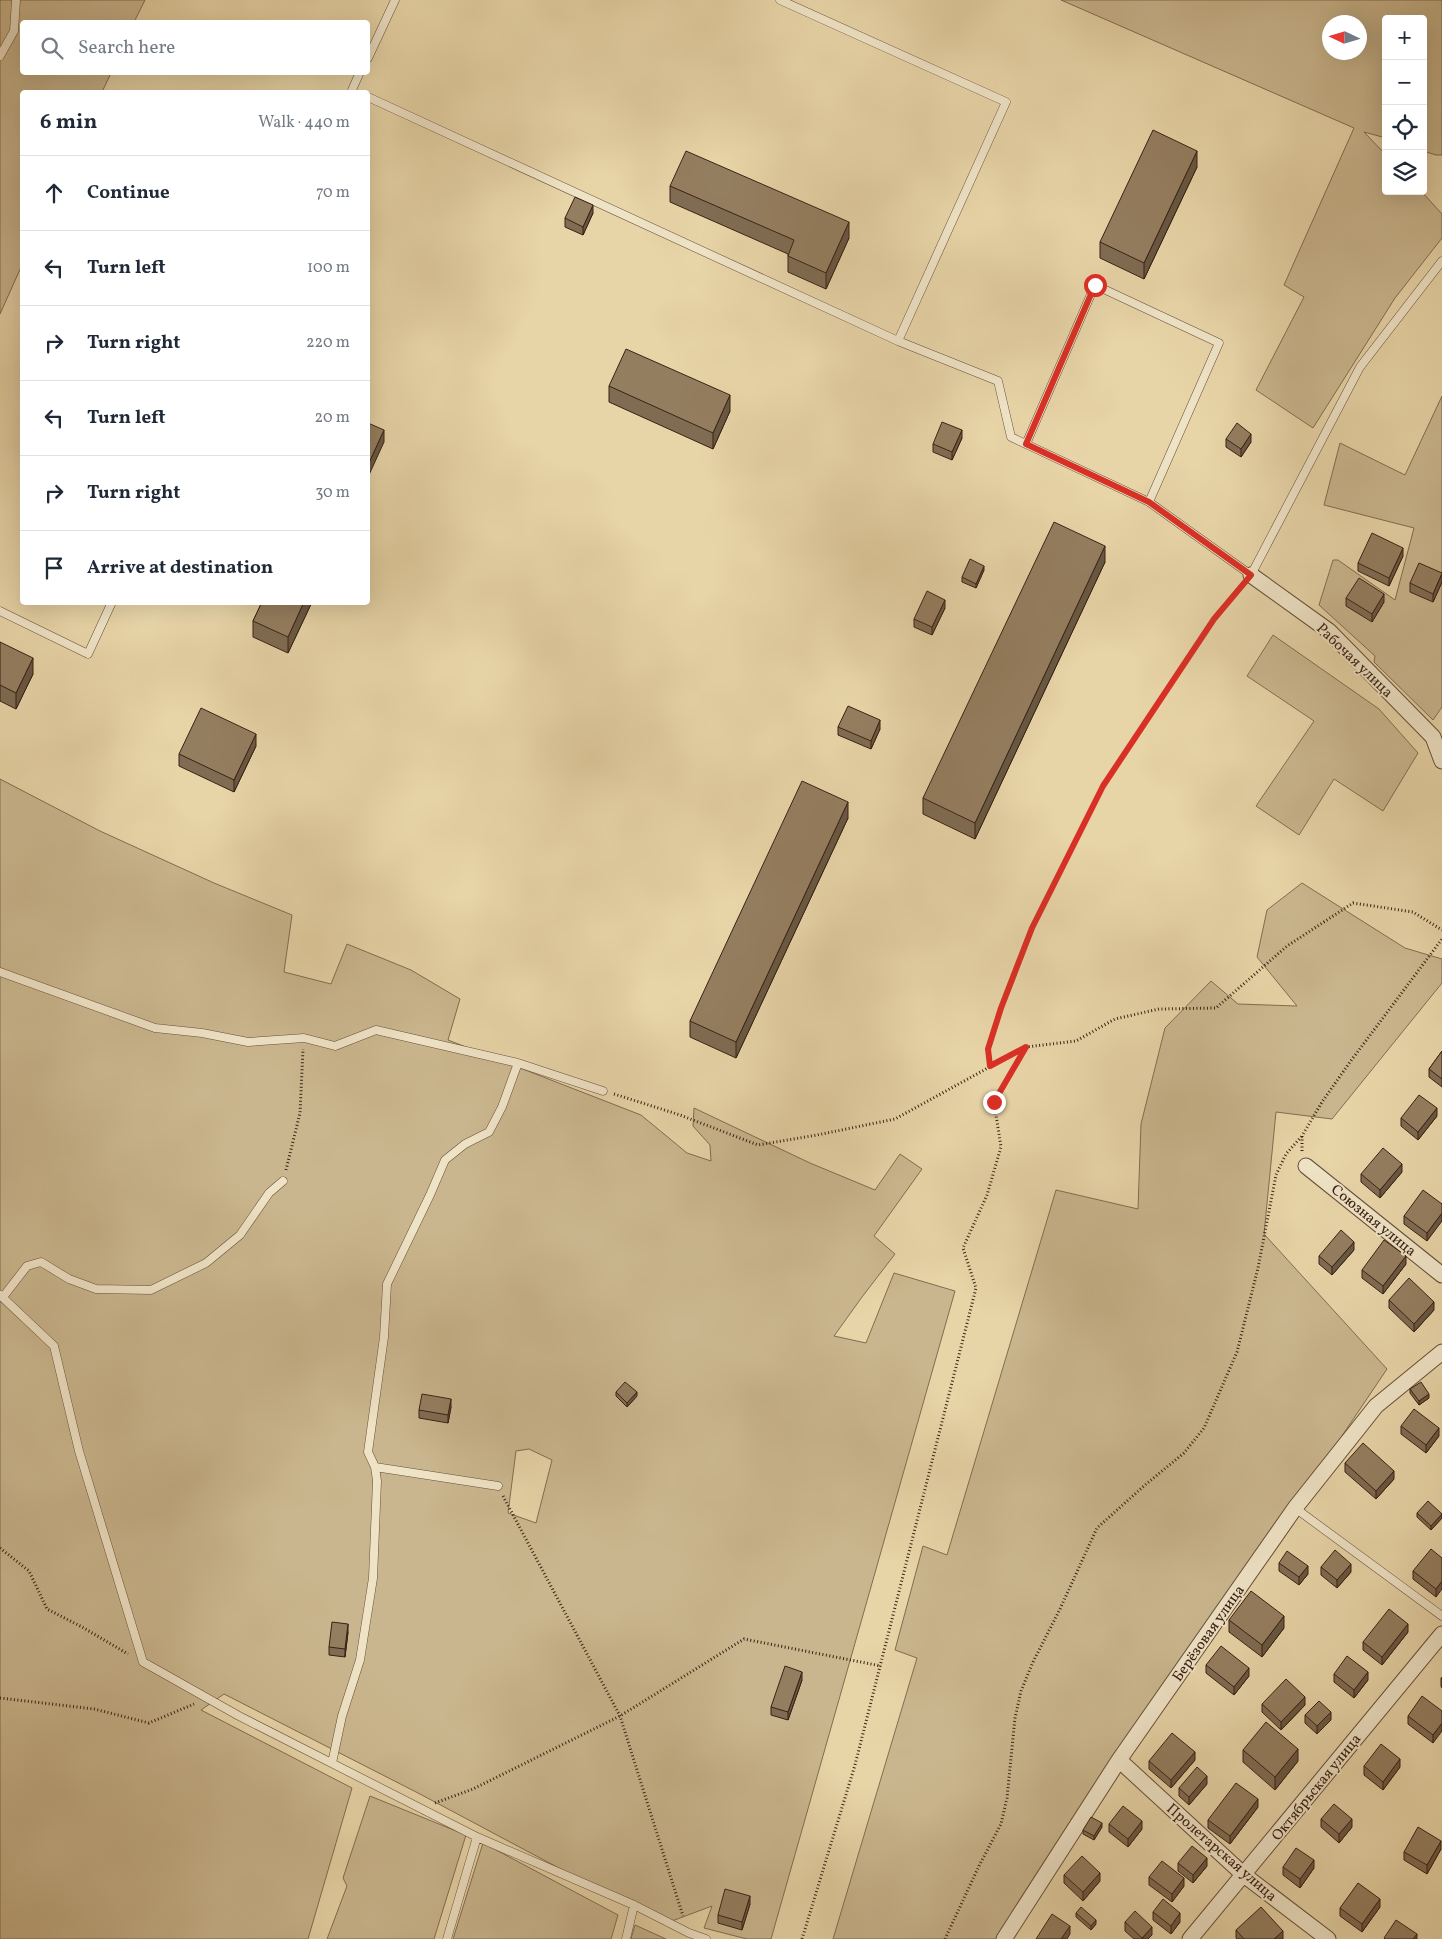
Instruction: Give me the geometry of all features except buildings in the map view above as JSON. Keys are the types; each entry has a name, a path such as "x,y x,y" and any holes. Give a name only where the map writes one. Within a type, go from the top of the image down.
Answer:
{"street":[{"name":"Рабочая улица","path":"1251,575 1329,631 1433,737 1442,761"},
{"name":"Союзная улица","path":"1306,1166 1442,1275"},
{"name":"Берёзовая улица","path":"1004,1939 1119,1760 1295,1508 1376,1406 1442,1352"},
{"name":"Октябрьская улица","path":"1190,1939 1442,1634"},
{"name":"Пролетарская улица","path":"1119,1760 1244,1875 1328,1939"}],"lane":[{"path":"0,56 14,32 16,0"},
{"path":"370,54 394,0"},
{"path":"780,0 1006,102 898,341"},
{"path":"355,90 359,75"},
{"path":"370,98 898,341 998,381 1011,437 1149,502 1251,575 1360,367 1442,262"},
{"path":"1026,444 1095,285 1183,326 1218,343 1149,502"},
{"path":"0,610 88,654 111,605"},
{"path":"0,972 155,1028 202,1033 248,1042 304,1038 335,1046 376,1030 518,1063 604,1090"},
{"path":"332,1763 342,1716 360,1660 373,1578 377,1481 375,1467 368,1452 384,1338 387,1284 445,1160 465,1144 489,1132 502,1107 518,1063"},
{"path":"283,1181 269,1193 240,1235 233,1241 206,1263 151,1290 96,1289 68,1280 41,1262 28,1266 2,1296 54,1346 79,1451 142,1662 239,1716 478,1837 634,1905 689,1933 706,1939"},
{"path":"375,1467 498,1486"},
{"path":"1295,1508 1442,1616"},
{"path":"447,1939 478,1837"},
{"path":"626,1939 634,1905"}],"path":[{"path":"990,1066 988,1049 1001,1008 1032,928 1103,786 1214,619 1251,575"},
{"path":"604,1090 758,1145 817,1135 895,1119 1026,1047 1076,1041 1115,1019 1159,1009 1216,1008 1286,946 1353,903 1414,912 1442,930"},
{"path":"945,1939 1001,1824 1007,1798 1015,1718 1021,1691 1097,1528 1184,1453 1204,1428 1237,1352 1256,1277 1276,1176 1286,1154 1302,1136 1350,1062 1442,939"},
{"path":"283,1181 300,1113 304,1038"},
{"path":"802,1939 855,1765 976,1288 963,1248 987,1195 1001,1147 994,1102 1026,1047"},
{"path":"1302,1136 1302,1149 1306,1166"},
{"path":"498,1486 620,1716 689,1933"},
{"path":"0,1548 29,1571 47,1609 82,1626 142,1662"},
{"path":"421,1808 473,1788 620,1716 744,1639 880,1666"},
{"path":"0,1698 94,1709 149,1723 208,1698"}],"shaded area":[{"path":"0,0 145,0 135,20 20,20 20,75 110,75 103,90 20,90 20,269 0,314"},
{"path":"1061,0 1442,0 1442,155 1427,152 1427,15 1382,15 1382,137 1364,132 1382,151 1382,195 1425,195 1442,214 1442,238 1395,298 1313,428 1256,390 1304,297 1284,285 1354,128"},
{"path":"1442,396 1442,707 1433,720 1374,662 1375,656 1319,605 1333,560 1338,560 1395,600 1414,528 1324,505 1340,443 1405,475"},
{"path":"1273,635 1379,709 1418,753 1383,811 1334,779 1299,835 1256,806 1314,721 1247,676"},
{"path":"0,779 100,831 214,883 292,915 284,972 331,984 347,944 411,970 460,999 448,1040 641,1115 687,1153 711,1161 710,1145 693,1126 694,1108 810,1163 875,1190 900,1154 922,1169 874,1236 895,1254 834,1336 866,1343 894,1273 955,1291 771,1939 747,1939 704,1928 712,1906 664,1924 418,1793 224,1694 201,1710 352,1788 308,1939 0,1939","holes":["529,1449 552,1460 536,1523 508,1513 516,1451"]},
{"path":"1302,883 1405,948 1442,959 1442,983 1332,1119 1276,1112 1264,1234 1387,1369 1003,1939 833,1939 917,1658 895,1650 923,1546 947,1555 1056,1190 1138,1209 1141,1124 1165,1028 1211,981 1238,1004 1297,1006 1257,957 1267,910"},
{"path":"370,1796 466,1835 434,1939 327,1939 347,1886 343,1878"},
{"path":"483,1843 618,1915 611,1939 453,1939"},
{"path":"635,1925 666,1939 631,1939"}],"route":[{"path":"994,1102 1026,1047 990,1066 988,1049 1001,1008 1032,928 1103,786 1214,619 1251,575 1149,502 1026,444 1095,285"}]}
